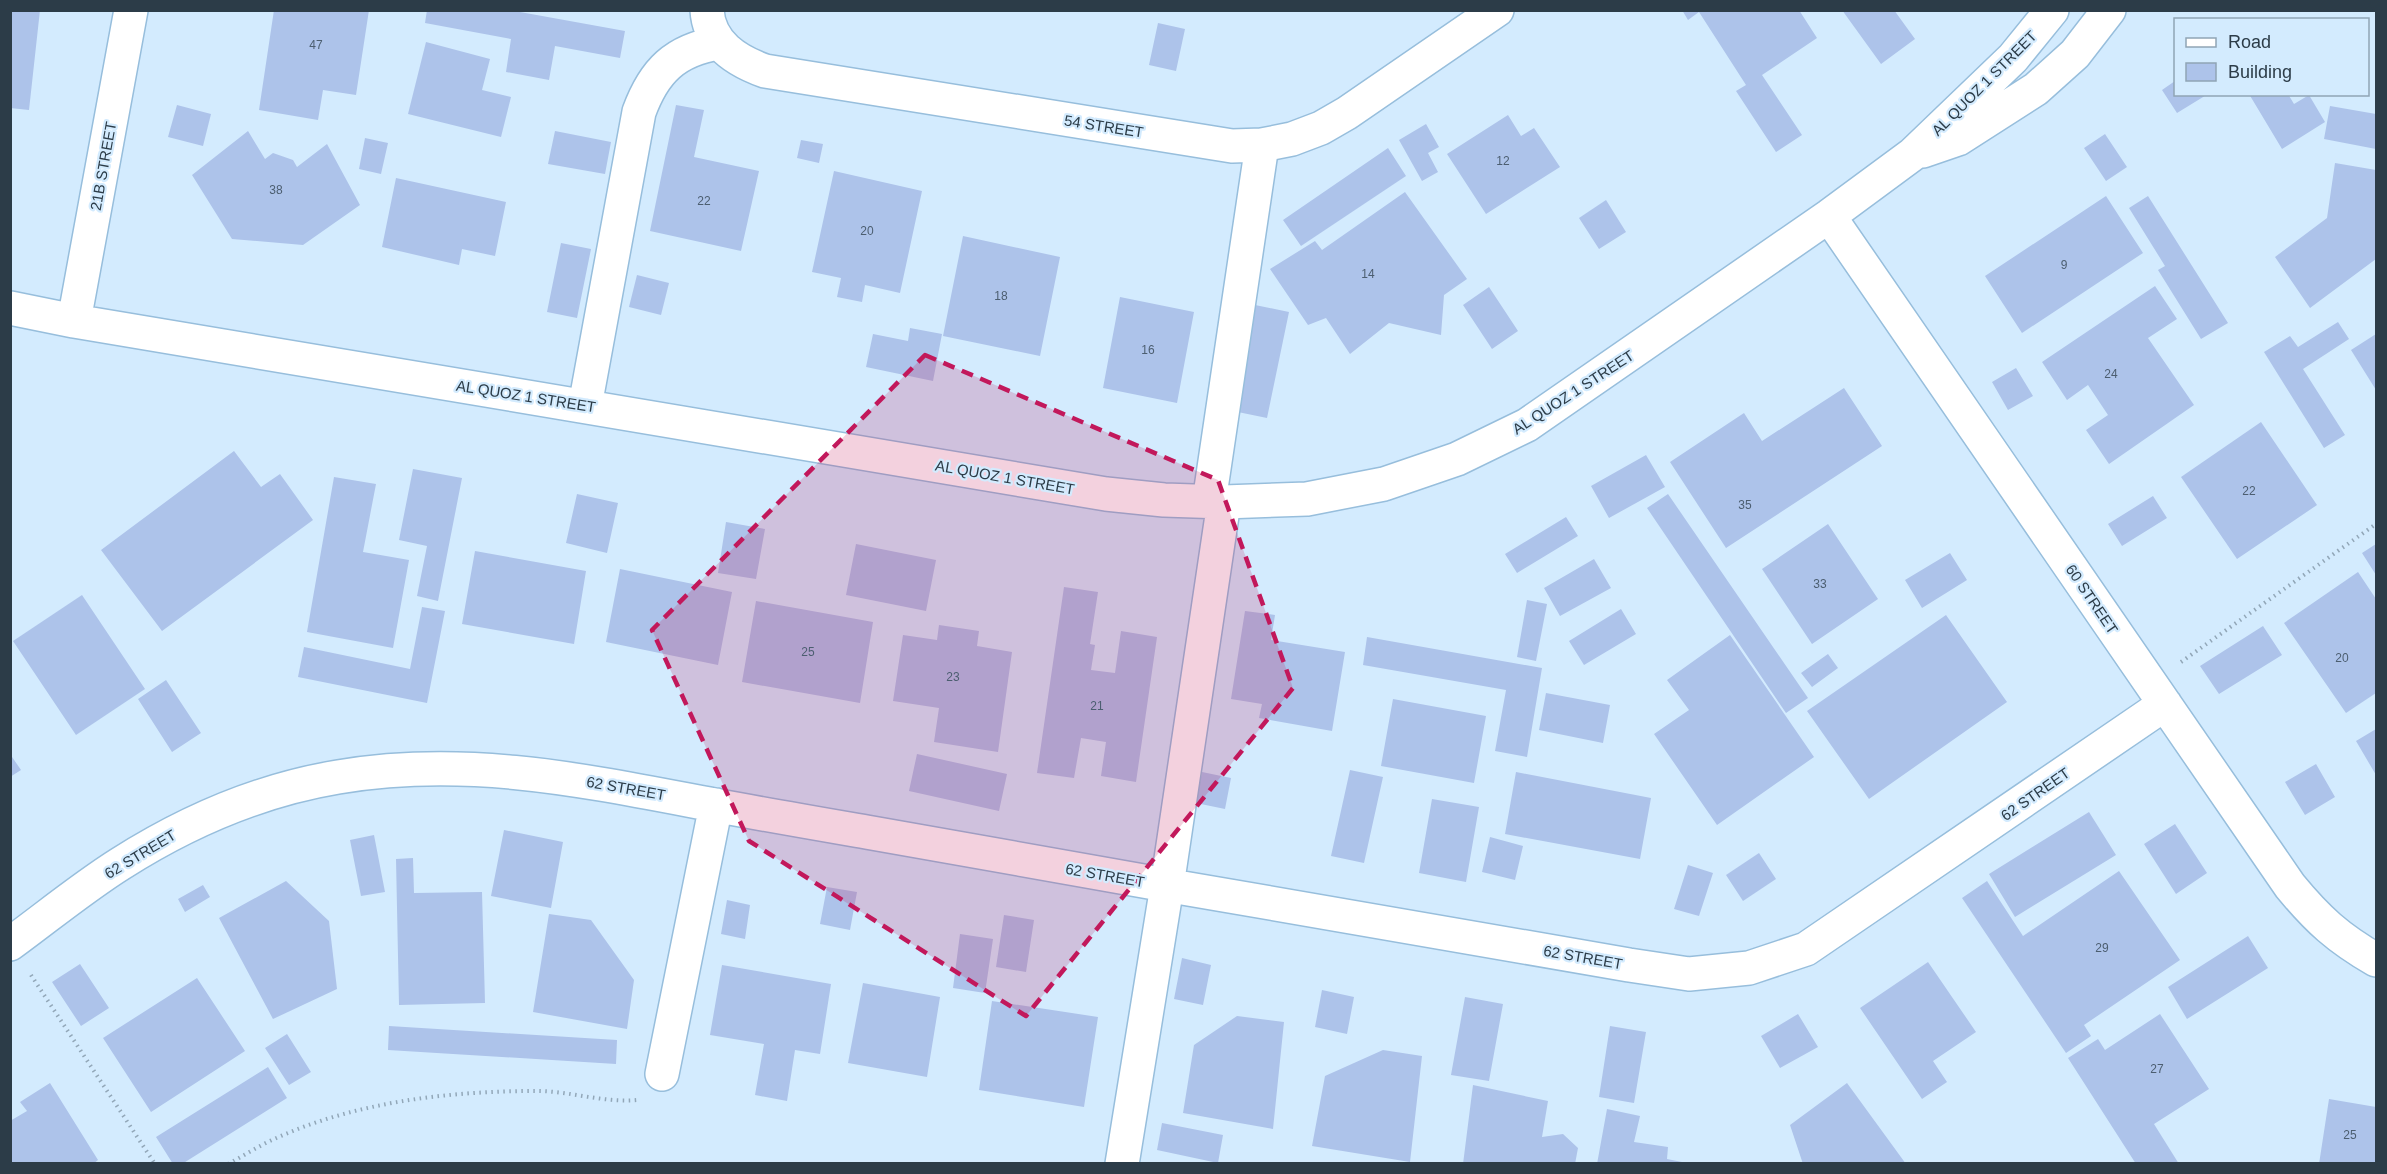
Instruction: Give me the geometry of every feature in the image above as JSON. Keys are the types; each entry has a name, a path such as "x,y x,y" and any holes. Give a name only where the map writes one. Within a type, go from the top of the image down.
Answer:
{"street":[{"name":"21B STREET","path":"74,321 131,10"},
{"name":"54 STREET","path":"707,10 707,19 719,43 740,62 765,71 1232,146 1262,146 1292,139 1321,128 1356,107 1497,10"},
{"name":"AL QUOZ 1 STREET","path":"10,308 74,321 1106,494 1216,502 1307,499 1384,484 1458,459 1527,425 1829,216 1913,154 2013,58 2052,10"},
{"name":"AL QUOZ 1 STREET","path":"1913,154 1958,139 2036,89 2075,54 2109,10"},
{"path":"585,406 639,112 647,91 660,72 676,58 697,47 719,43"},
{"path":"1122,1164 1167,886 1262,146"},
{"name":"60 STREET","path":"1829,216 2290,886 2316,917 2346,943 2376,960"},
{"name":"62 STREET","path":"10,944 116,867 168,836 222,810 278,791 336,777 443,767 503,770 600,782 1167,886 1689,974 1749,968 1815,944 2157,694"},
{"path":"662,1074 716,805"}],"path":[{"path":"2157,694 2376,524"},
{"path":"30,974 155,1164"},
{"path":"228,1164 274,1139 325,1120 378,1106 432,1096 486,1091 541,1091 623,1101 640,1100 654,1090 662,1074"}],"highlighted area":[{"path":"925,355 1218,480 1293,688 1026,1016 749,841 652,630"}],"building":[{"path":"10,10 40,10 29,110 10,108"},
{"path":"274,10 369,10 356,95 323,90 318,120 259,110"},
{"path":"427,10 509,10 625,31 620,58 555,46 549,80 506,72 511,39 425,23"},
{"path":"1682,10 1799,10 1817,38 1762,75 1802,135 1776,152 1736,91 1746,85 1699,12 1688,20"},
{"path":"1842,10 1894,10 1915,39 1881,64"},
{"path":"1158,23 1185,29 1176,71 1149,65"},
{"path":"426,42 490,59 482,90 511,97 501,137 408,114"},
{"path":"2174,82 2174,96 2205,96 2177,113 2162,90"},
{"path":"2250,96 2289,96 2294,104 2310,96 2325,122 2282,149"},
{"path":"177,105 211,114 203,146 168,137"},
{"path":"676,105 704,110 694,157 759,171 741,251 650,231"},
{"path":"2330,106 2376,114 2376,149 2324,139"},
{"path":"1508,115 1521,136 1534,128 1560,167 1486,214 1447,154"},
{"path":"1426,124 1439,147 1428,153 1438,172 1422,181 1399,140"},
{"path":"248,131 265,159 273,153 293,160 297,167 327,144 360,205 303,245 232,239 192,175"},
{"path":"555,131 611,142 605,174 548,164"},
{"path":"2105,134 2127,167 2106,181 2084,148"},
{"path":"365,138 388,143 381,174 359,169"},
{"path":"801,140 823,144 819,163 797,158"},
{"path":"1388,148 1406,176 1301,246 1283,220"},
{"path":"2335,163 2376,170 2376,259 2310,308 2275,257 2327,218"},
{"path":"834,171 922,191 900,293 865,285 862,302 837,297 841,278 812,272"},
{"path":"396,178 506,202 495,256 462,249 459,265 382,247"},
{"path":"1405,192 1467,279 1444,295 1441,335 1389,323 1350,354 1326,318 1308,325 1270,269 1315,241 1322,250"},
{"path":"2106,196 2143,253 2022,333 1985,276"},
{"path":"2148,196 2228,323 2201,339 2158,270 2165,266 2129,208"},
{"path":"1606,200 1626,232 1599,249 1579,218"},
{"path":"963,236 1060,257 1040,356 943,336"},
{"path":"561,243 591,249 577,318 547,312"},
{"path":"637,275 669,283 661,315 629,307"},
{"path":"2155,286 2177,319 2148,338 2194,405 2109,464 2086,430 2108,415 2088,385 2067,400 2042,362"},
{"path":"1489,287 1518,331 1492,349 1463,305"},
{"path":"1120,297 1194,312 1177,403 1103,388"},
{"path":"1255,305 1289,312 1267,418 1233,411"},
{"path":"2338,322 2349,339 2303,369 2345,435 2324,448 2264,352 2290,336 2298,347"},
{"path":"910,328 942,334 933,381 866,367 873,334 908,341"},
{"path":"2376,334 2376,390 2351,350"},
{"path":"2016,368 2033,396 2008,410 1992,382"},
{"path":"1844,388 1882,446 1726,548 1670,462 1744,413 1762,441"},
{"path":"2261,422 2317,505 2237,559 2181,477"},
{"path":"234,451 261,487 280,474 313,520 162,631 101,550"},
{"path":"1646,455 1665,487 1609,518 1591,486"},
{"path":"413,469 462,478 438,601 417,596 427,546 399,540"},
{"path":"334,477 376,484 363,552 409,560 393,648 307,632"},
{"path":"577,494 618,503 607,553 566,543"},
{"path":"1668,494 1808,698 1786,713 1647,508"},
{"path":"2153,496 2167,518 2122,546 2108,524"},
{"path":"1566,517 1578,536 1517,573 1505,554"},
{"path":"726,522 765,529 756,579 718,573"},
{"path":"1828,524 1878,599 1812,644 1762,569"},
{"path":"856,544 936,560 926,611 846,595"},
{"path":"2376,544 2376,575 2362,553"},
{"path":"475,551 586,571 574,644 462,624"},
{"path":"1950,553 1967,580 1922,608 1905,580"},
{"path":"1594,559 1611,588 1560,616 1544,588"},
{"path":"620,569 732,592 718,665 606,642"},
{"path":"2358,572 2376,599 2376,693 2346,713 2284,623"},
{"path":"1064,587 1098,592 1090,644 1095,645 1091,670 1115,673 1121,631 1157,637 1136,782 1101,776 1106,742 1081,738 1074,778 1037,773"},
{"path":"82,595 145,689 76,735 13,641"},
{"path":"1527,600 1547,604 1536,661 1517,657"},
{"path":"756,601 873,622 860,703 742,682"},
{"path":"422,607 445,611 427,703 298,677 304,647 410,669"},
{"path":"1621,609 1636,634 1584,665 1569,641"},
{"path":"1245,611 1275,615 1271,640 1345,652 1332,731 1259,718 1262,704 1231,699"},
{"path":"1946,615 2007,702 1869,799 1807,711"},
{"path":"939,625 979,631 977,646 1012,652 998,752 934,742 939,708 893,701 903,635 937,640"},
{"path":"2263,626 2282,655 2219,694 2200,666"},
{"path":"1730,635 1814,757 1717,825 1654,734 1689,710 1667,680"},
{"path":"1367,637 1542,668 1527,757 1495,751 1506,690 1363,665"},
{"path":"1828,654 1838,668 1812,687 1801,673"},
{"path":"166,680 201,733 172,752 138,699"},
{"path":"1546,693 1610,705 1603,743 1539,730"},
{"path":"1393,699 1486,716 1474,783 1381,766"},
{"path":"2376,729 2376,775 2356,741"},
{"path":"10,754 21,770 10,777"},
{"path":"917,754 1007,774 999,811 909,791"},
{"path":"2316,764 2335,797 2305,815 2285,782"},
{"path":"1350,770 1383,777 1364,863 1331,856"},
{"path":"1202,772 1231,778 1225,809 1196,803"},
{"path":"1516,772 1651,798 1640,859 1505,834"},
{"path":"1432,799 1479,807 1466,882 1419,873"},
{"path":"2089,812 2116,855 2015,917 1989,874"},
{"path":"2175,824 2207,873 2176,894 2144,844"},
{"path":"504,830 563,842 551,908 491,896"},
{"path":"374,835 385,892 361,896 350,840"},
{"path":"1490,837 1523,846 1515,880 1482,872"},
{"path":"1759,853 1776,879 1743,901 1726,875"},
{"path":"413,858 414,893 482,892 485,1003 399,1005 396,859"},
{"path":"1688,865 1713,873 1699,916 1674,909"},
{"path":"2119,871 2180,960 2084,1025 2091,1036 2066,1053 1962,898 1987,881 2023,936"},
{"path":"286,881 329,921 337,989 273,1019 219,918"},
{"path":"203,885 210,897 185,912 178,899"},
{"path":"827,887 857,892 850,930 820,924"},
{"path":"727,900 750,905 745,939 721,934"},
{"path":"549,914 591,920 634,980 627,1029 533,1012"},
{"path":"1004,915 1034,920 1026,972 996,967"},
{"path":"960,934 993,939 985,993 953,988"},
{"path":"2248,936 2268,968 2187,1019 2168,987"},
{"path":"1182,958 1211,965 1203,1005 1174,999"},
{"path":"1928,962 1976,1032 1933,1061 1947,1082 1922,1099 1860,1008"},
{"path":"80,964 109,1008 81,1026 52,982"},
{"path":"722,965 831,984 820,1054 795,1050 787,1101 755,1095 764,1044 710,1035"},
{"path":"197,978 245,1051 151,1112 103,1038"},
{"path":"863,983 940,997 927,1077 848,1063"},
{"path":"1322,990 1354,997 1347,1034 1315,1027"},
{"path":"1465,997 1503,1004 1489,1081 1451,1075"},
{"path":"992,1001 1098,1017 1084,1107 979,1090"},
{"path":"1798,1014 1818,1047 1780,1068 1761,1036"},
{"path":"2160,1014 2209,1089 2154,1124 2179,1164 2136,1164 2068,1058 2098,1039 2105,1050"},
{"path":"1237,1016 1284,1022 1273,1129 1183,1113 1194,1045"},
{"path":"389,1026 617,1040 616,1064 388,1050"},
{"path":"1610,1026 1646,1032 1634,1103 1599,1097"},
{"path":"287,1034 311,1072 289,1085 265,1048"},
{"path":"1383,1050 1422,1056 1410,1162 1312,1146 1325,1076"},
{"path":"268,1067 287,1098 182,1164 173,1164 156,1137"},
{"path":"50,1083 98,1160 93,1164 10,1164 10,1121 27,1111 20,1102"},
{"path":"1847,1083 1906,1164 1803,1164 1790,1125"},
{"path":"1473,1085 1548,1101 1542,1137 1563,1134 1578,1148 1575,1164 1463,1164"},
{"path":"2329,1099 2376,1107 2376,1164 2319,1164"},
{"path":"1607,1109 1640,1116 1634,1142 1668,1147 1667,1159 1692,1164 1597,1164"},
{"path":"1162,1123 1223,1135 1218,1163 1157,1150"}]}
